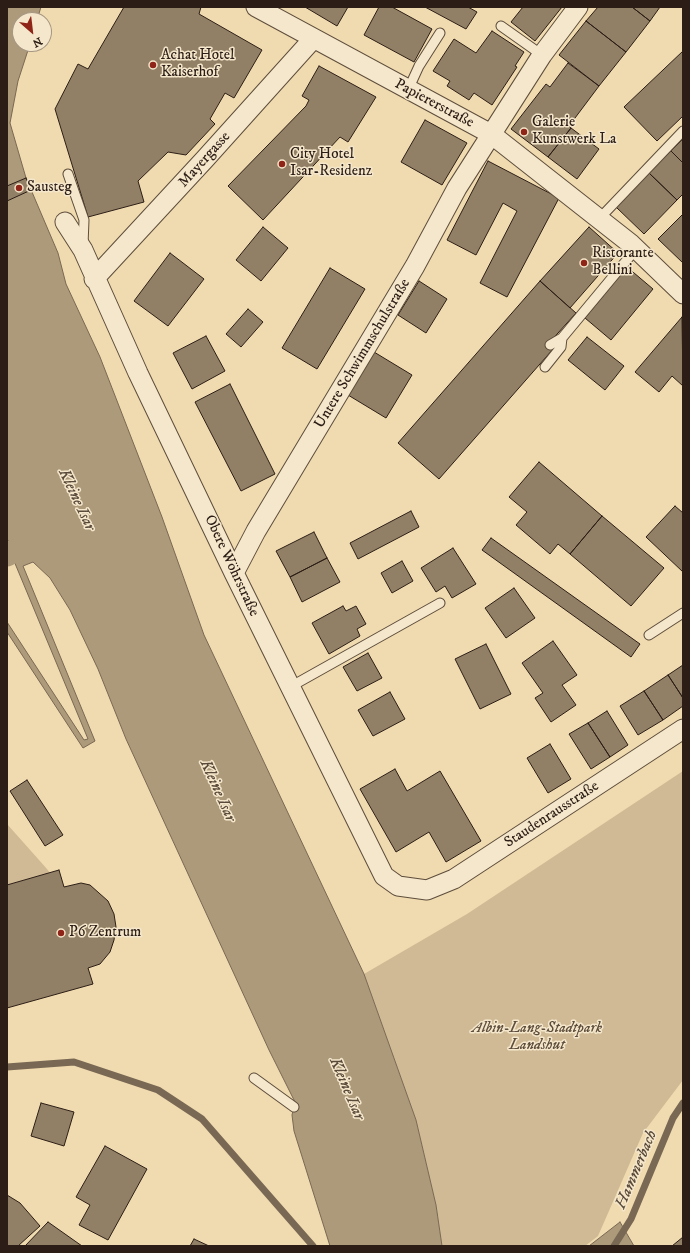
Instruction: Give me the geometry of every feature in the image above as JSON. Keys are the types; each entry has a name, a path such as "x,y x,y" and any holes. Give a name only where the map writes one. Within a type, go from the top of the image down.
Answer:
{"street":[{"name":"Papiererstraße","path":"256,7 491,134 636,249 683,294"},
{"name":"Untere Schwimmschulstraße","path":"234,573 256,531 415,266 457,188 542,55 578,7"},
{"name":"Mayergasse","path":"94,279 313,39"},
{"name":"Obere Wöhrstraße","path":"65,222 83,250 94,279 234,573 384,876 398,886 416,889"},
{"name":"Staudenrausstraße","path":"416,889 427,890 454,879 683,729"}],"lane":[{"path":"501,26 542,55"},
{"path":"408,90 418,66 440,33"},
{"path":"599,219 683,131"},
{"path":"68,174 84,220 83,250"},
{"path":"550,344 562,338 636,249"},
{"path":"545,367 561,347 562,338"},
{"path":"290,687 440,603"},
{"path":"649,634 683,613"},
{"path":"254,1078 294,1107"}],"green space":[{"name":"Albin-Lang-Stadtpark Landshut","path":"683,771 683,1080 643,1133 598,1236 585,1246 442,1246 436,1205 416,1120 364,974 467,914"},
{"path":"7,824 47,869 50,873 7,885"}],"water":[{"name":"Kleine Isar","path":"7,7 41,7 39,12 12,12 12,52 27,52 18,81 10,123 26,178 58,253 66,284 100,357 162,517 204,635 364,974 416,1120 436,1205 442,1246 330,1246 294,1131 292,1115 295,1102 269,1050 126,739 98,669 70,610 50,578 33,562 23,566 95,741 83,748 7,632 7,622 84,740 88,739 14,561 20,558 15,555 17,550 16,546 7,540"},
{"path":"620,1222 634,1246 589,1246"}],"building":[{"path":"124,7 201,7 199,14 262,50 234,98 225,93 210,119 215,124 186,155 168,152 138,181 144,202 88,217 55,109 78,64 88,69"},
{"path":"305,7 348,7 337,26"},
{"path":"379,7 392,7 432,29 414,62 364,35"},
{"path":"425,7 468,7 477,12 466,29"},
{"path":"523,7 562,7 535,41 511,22"},
{"path":"598,7 632,7 650,21 626,52 586,21"},
{"path":"632,7 660,7 650,21"},
{"path":"586,21 626,52 599,86 559,55"},
{"path":"492,31 524,52 515,66 517,67 492,105 474,93 469,100 447,86 450,81 433,71 454,39 476,53"},
{"path":"683,51 683,116 657,141 624,107"},
{"path":"568,63 599,86 569,126 571,128 548,157 511,129 546,84 550,87"},
{"name":"City Hotel Isar-Residenz","path":"319,66 376,97 348,142 340,137 263,220 228,186 306,106 309,100 302,96"},
{"path":"425,120 467,143 442,185 401,162"},
{"path":"571,128 599,149 577,179 548,157"},
{"path":"683,139 683,163 671,151"},
{"path":"671,151 683,163 683,194 677,200 649,173"},
{"path":"488,161 559,198 507,297 480,283 517,211 503,203 476,255 447,240"},
{"path":"649,173 677,200 644,234 616,207"},
{"name":"Sausteg","path":"26,178 31,190 7,201 7,186"},
{"path":"683,214 683,263 658,239"},
{"path":"263,227 288,248 261,281 236,260"},
{"path":"589,227 618,253 570,308 540,281"},
{"path":"170,253 204,279 168,326 134,301"},
{"path":"627,267 653,289 611,340 585,318"},
{"path":"330,268 365,289 317,369 282,348"},
{"path":"419,281 447,299 426,333 398,315"},
{"path":"540,281 576,313 549,343 554,348 439,479 398,443"},
{"path":"248,309 263,322 241,347 226,334"},
{"path":"682,317 683,386 672,376 659,392 635,372"},
{"path":"206,336 225,371 192,389 173,353"},
{"path":"587,337 624,366 605,390 568,360"},
{"path":"374,352 412,375 386,418 348,395"},
{"path":"230,384 275,474 241,491 195,402"},
{"path":"539,462 602,516 570,554 558,544 550,554 516,525 527,512 509,497"},
{"path":"675,506 683,513 683,572 646,537"},
{"path":"411,511 419,527 358,559 350,543"},
{"path":"602,516 664,568 631,606 570,554"},
{"path":"314,532 327,558 290,577 276,551"},
{"path":"491,538 640,644 631,657 482,550"},
{"path":"453,548 476,584 452,598 445,586 436,592 421,568"},
{"path":"327,558 340,582 302,602 290,577"},
{"path":"402,561 413,581 392,593 381,573"},
{"path":"514,588 535,618 506,638 485,608"},
{"path":"343,606 346,611 356,606 366,624 357,629 360,636 329,654 312,623"},
{"path":"553,641 577,675 562,685 576,705 551,722 535,698 543,693 522,663"},
{"path":"486,644 511,694 480,709 455,659"},
{"path":"368,653 382,678 357,691 343,667"},
{"path":"683,665 683,698 668,675"},
{"path":"668,675 683,698 683,706 663,720 644,691"},
{"path":"644,691 663,720 638,735 620,706"},
{"path":"390,692 405,719 373,736 358,710"},
{"path":"607,711 628,745 610,757 588,723"},
{"path":"588,723 610,757 591,769 569,734"},
{"path":"550,744 571,779 548,793 527,758"},
{"path":"395,769 407,791 440,771 481,841 446,862 429,832 396,852 360,789"},
{"path":"27,780 63,835 45,846 10,791"},
{"name":"P6 Zentrum","path":"59,870 64,887 81,883 90,885 108,901 114,914 116,927 110,952 100,964 88,968 93,984 7,1008 7,885"},
{"path":"41,1103 74,1112 64,1146 31,1136"},
{"path":"105,1146 147,1169 108,1240 79,1225 90,1205 76,1197"},
{"path":"7,1195 20,1203 40,1226 18,1246 7,1246"},
{"path":"48,1222 82,1246 25,1246"},
{"path":"683,1237 683,1246 672,1246"},
{"path":"194,1239 209,1246 190,1246"}],"waterway":[{"path":"7,555 17,550"},
{"path":"7,1067 74,1062 158,1090 202,1119 313,1246"},
{"name":"Hammerbach","path":"614,1246 631,1219 673,1118 683,1103"}],"place":[{"name":"Achat Hotel Kaiserhof","path":"153,65"},
{"name":"Galerie Kunstwerk La","path":"524,132"},
{"name":"City Hotel Isar-Residenz","path":"282,164"},
{"name":"Sausteg","path":"19,188"},
{"name":"Ristorante Bellini","path":"584,263"},
{"name":"P6 Zentrum","path":"61,933"}]}
